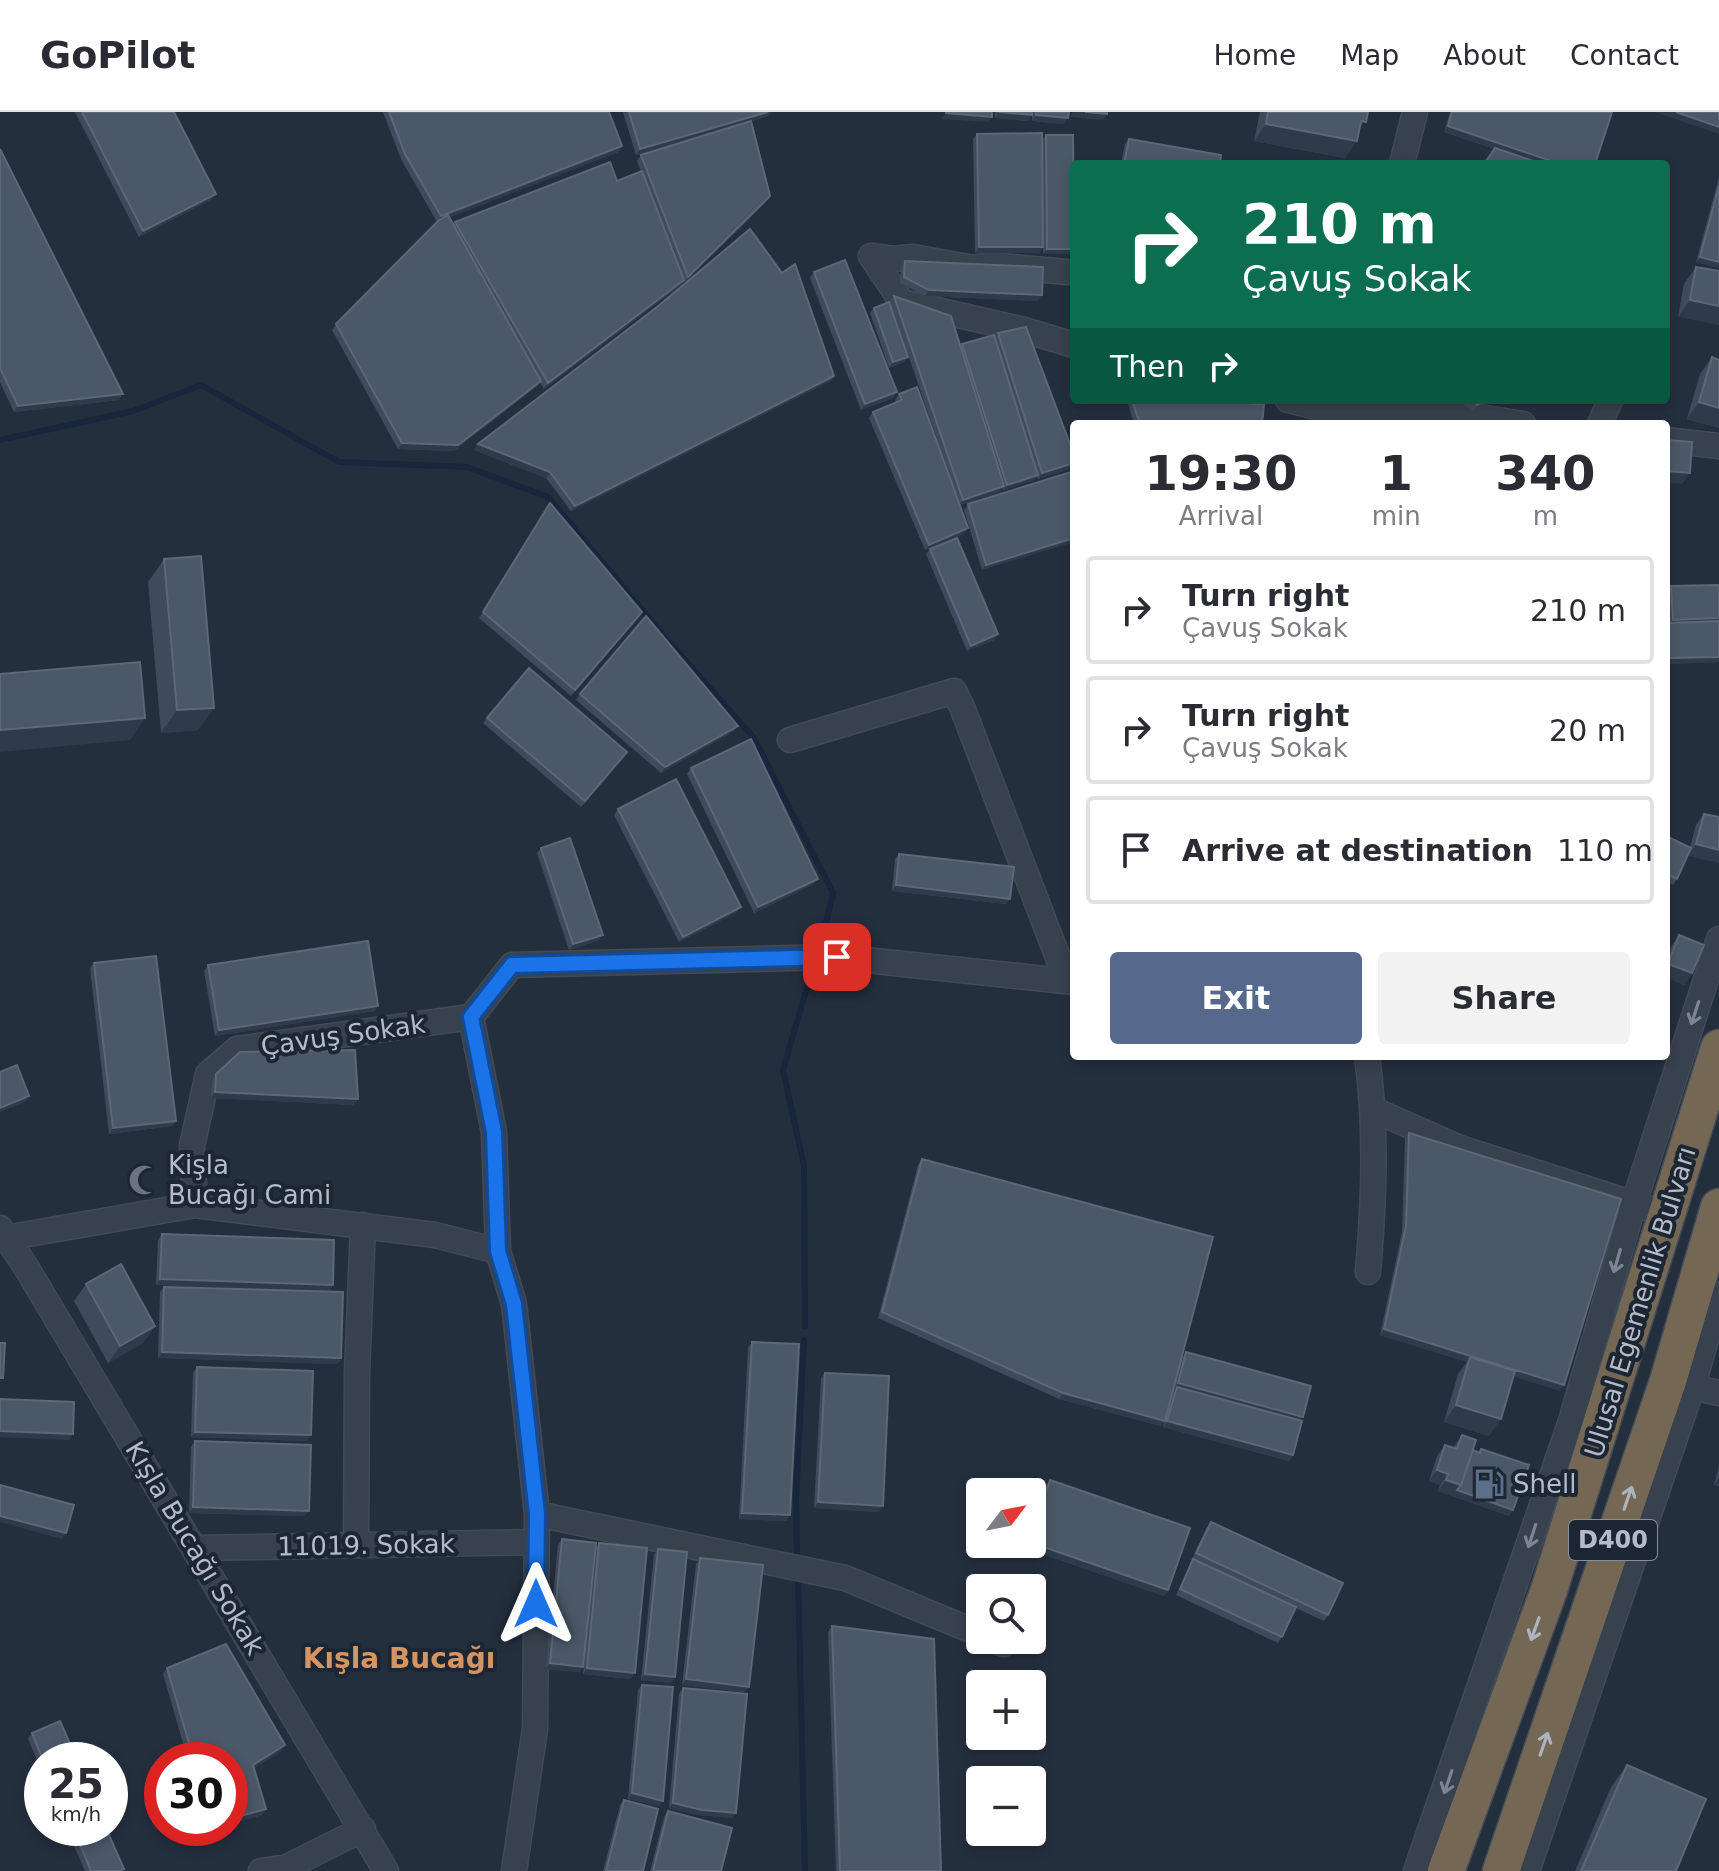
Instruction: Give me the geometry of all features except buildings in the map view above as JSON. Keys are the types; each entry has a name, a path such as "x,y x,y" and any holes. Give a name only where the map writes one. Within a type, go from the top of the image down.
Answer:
{"highway":[{"name":"Ulusal Egemenlik Bulvarı","path":"1446,1871 1549,1590 1650,1209 1719,1048"},
{"name":"Ulusal Egemenlik Bulvarı","path":"1501,1871 1680,1384 1719,1207"}],"street":[{"path":"1403,160 1415,112"},
{"path":"1067,272 989,265 973,268 913,257 893,259 871,256 902,302 1070,344"},
{"path":"1304,404 1329,410 1441,412 1496,420"},
{"path":"1670,440 1719,446"},
{"path":"514,1871 535,1729 537,1514 514,1304 498,1251 494,1132 471,1017 512,965 837,957 1070,982 954,691 790,740"},
{"path":"1416,1871 1571,1421 1650,1209 1719,939"},
{"name":"Çavuş Sokak","path":"195,1205 192,1146 208,1074 237,1049 471,1017"},
{"path":"1368,1060 1374,1110 1373,1216 1368,1272"},
{"path":"1374,1110 1460,1148 1650,1209"},
{"path":"3,1235 195,1205 435,1235 498,1251"},
{"path":"356,1545 357,1373 363,1225"},
{"name":"Kışla Bucağı Sokak","path":"3,1235 196,1548 386,1871"},
{"path":"1527,1871 1680,1384 1719,1295"},
{"path":"1680,1384 1719,1393"},
{"path":"537,1514 845,1578 966,1628"},
{"name":"11019. Sokak","path":"196,1548 537,1542"},
{"path":"261,1871 287,1867 363,1829"}],"waterway":[{"path":"0,440 133,411 201,385 339,462 467,467 548,497 754,738 833,893 823,936"},
{"path":"805,1326 804,1166 783,1070 811,974"},
{"path":"797,1563 796,1499 804,1340"},
{"path":"798,1575 805,1871"}],"place":[{"name":"Kişla Bucağı Cami","path":"144,1180"},
{"name":"Shell","path":"1489,1484"}],"district":[{"name":"Kışla Bucağı","path":"399,1658"}],"route":[{"path":"536,1604 537,1514 514,1304 498,1251 494,1132 471,1017 512,965 837,957"}]}
